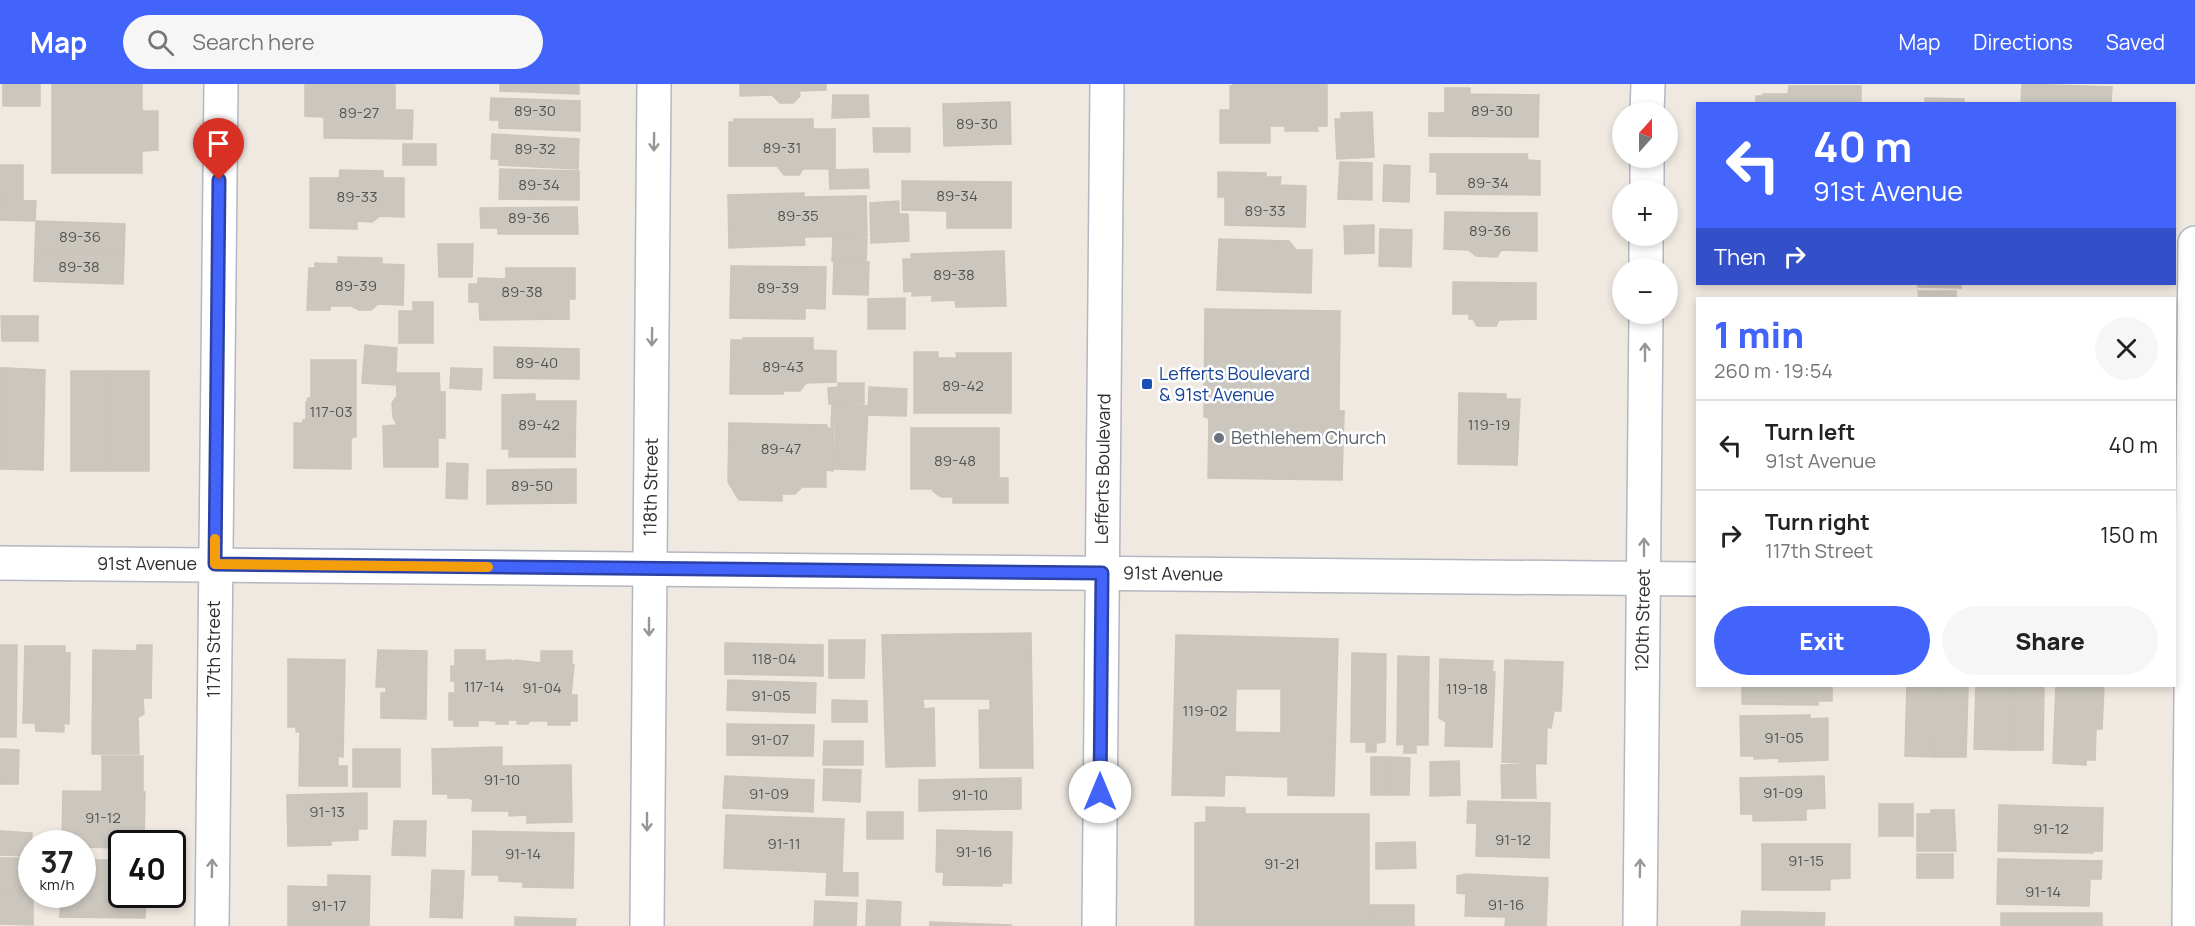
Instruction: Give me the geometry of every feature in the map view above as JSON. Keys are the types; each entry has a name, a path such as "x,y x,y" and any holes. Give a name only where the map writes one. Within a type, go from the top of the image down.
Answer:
{"street":[{"name":"117th Street","path":"212,926 221,84"},
{"name":"118th Street","path":"646,926 654,84"},
{"name":"Lefferts Boulevard","path":"1099,926 1107,84"},
{"path":"1647,102 1648,84"},
{"path":"2189,926 2183,581 2195,243"},
{"name":"120th Street","path":"1640,926 1646,324"},
{"name":"91st Avenue","path":"0,563 1696,579"}],"building":[{"path":"3,84 40,84 40,106 3,106"},
{"path":"52,84 142,84 142,111 158,111 158,150 142,151 142,173 52,173"},
{"path":"305,84 395,84 395,110 413,110 412,139 324,138 324,117 305,116"},
{"path":"500,84 579,84 579,94 500,91"},
{"path":"740,84 826,84 826,90 799,91 800,96 793,103 780,103 772,95 740,96"},
{"path":"1233,84 1327,84 1327,126 1317,126 1318,131 1285,131 1285,126 1270,126 1270,143 1220,143 1220,110 1230,110 1230,86"},
{"path":"2022,84 2112,87 2111,102 2021,102"},
{"path":"1789,86 1861,86 1861,102 1756,102 1756,96 1763,96 1763,94 1788,94"},
{"path":"1445,88 1470,88 1470,94 1539,95 1538,137 1429,136 1429,113 1445,113"},
{"path":"833,95 868,95 869,117 832,118"},
{"path":"491,98 580,101 580,131 499,128 499,120 490,120"},
{"path":"1925,98 1964,99 1964,102 1925,102"},
{"path":"1010,102 1011,144 944,146 943,104"},
{"path":"1372,112 1374,157 1337,159 1335,119 1341,119 1341,113"},
{"path":"734,119 813,119 813,129 835,129 835,169 803,169 799,175 784,175 777,166 729,166 729,122 734,122"},
{"path":"873,128 910,128 910,152 874,152"},
{"path":"492,134 579,139 578,169 499,165 499,159 491,159"},
{"path":"403,144 436,144 436,165 403,165"},
{"path":"1430,154 1527,154 1528,160 1540,161 1540,195 1437,194 1437,172 1430,172"},
{"path":"1340,162 1372,163 1372,200 1338,199"},
{"path":"0,165 23,165 23,200 0,200"},
{"path":"1384,165 1410,166 1409,202 1383,201"},
{"path":"500,169 579,171 579,200 499,199"},
{"path":"868,169 869,188 830,189 829,170"},
{"path":"340,170 383,171 383,178 404,178 404,217 380,216 372,222 357,221 357,229 310,228 310,178 339,178"},
{"path":"1218,172 1266,173 1266,177 1281,177 1280,185 1306,186 1305,227 1225,225 1225,197 1218,197"},
{"path":"902,181 1011,182 1011,228 947,228 947,211 902,210"},
{"path":"804,193 804,197 866,196 867,236 804,237 805,245 729,248 728,195"},
{"path":"0,200 36,201 35,221 0,220"},
{"path":"899,201 899,214 908,214 909,241 871,243 870,203"},
{"path":"577,207 578,234 498,234 498,228 481,228 480,208"},
{"path":"1445,212 1537,213 1537,251 1501,250 1497,257 1476,256 1469,250 1444,249"},
{"path":"36,221 125,224 124,254 35,251"},
{"path":"1374,225 1374,253 1345,254 1344,226"},
{"path":"1380,229 1412,230 1411,267 1379,266"},
{"path":"833,237 867,238 866,262 832,261"},
{"path":"1219,239 1289,241 1296,250 1312,250 1311,293 1217,290"},
{"path":"438,244 473,244 472,277 439,277"},
{"path":"35,251 124,254 123,284 34,281"},
{"path":"1004,251 1006,306 956,307 955,300 932,301 932,295 912,296 912,291 904,292 903,259 912,259 911,254"},
{"path":"338,257 382,258 382,264 404,265 403,305 378,304 371,310 359,310 351,306 330,306 330,310 307,310 309,268 315,268 315,263 338,264"},
{"path":"834,261 869,262 868,295 833,294"},
{"path":"731,266 826,267 825,309 805,308 805,319 730,318"},
{"path":"506,268 575,268 575,299 569,299 569,319 480,320 479,302 469,302 469,284 478,284 478,278 506,279"},
{"path":"1453,282 1536,283 1536,319 1499,320 1496,326 1477,326 1473,319 1469,319 1469,314 1453,314"},
{"path":"1918,285 1961,285 1961,288 1918,287"},
{"path":"1918,291 1956,291 1956,297 1919,297"},
{"path":"905,298 905,329 868,329 868,299"},
{"path":"413,302 433,302 433,343 399,343 399,311 413,311"},
{"path":"1205,309 1340,311 1339,411 1344,411 1342,480 1208,478 1209,418 1204,417"},
{"path":"1,316 38,316 38,341 2,341"},
{"path":"743,338 813,338 813,350 836,351 836,382 806,383 800,391 783,391 783,394 730,394 731,340 743,340"},
{"path":"365,345 397,348 395,385 362,383"},
{"path":"494,347 579,349 579,379 494,378"},
{"path":"914,352 938,352 938,358 957,358 956,353 1011,353 1011,413 914,413"},
{"path":"311,360 356,360 356,437 351,438 351,469 294,468 294,423 303,423 303,420 306,420 306,403 308,398 311,398"},
{"path":"0,368 7,368 4,469 0,469"},
{"path":"7,368 45,370 43,470 4,469"},
{"path":"451,368 482,369 481,390 450,388"},
{"path":"71,371 110,371 110,471 71,471"},
{"path":"110,371 149,371 149,471 110,471"},
{"path":"396,373 439,373 440,392 445,392 445,438 438,438 438,467 384,467 383,426 397,425 393,417 392,403 397,396"},
{"path":"838,383 864,383 864,404 829,404 828,388 838,387"},
{"path":"869,387 907,389 906,416 868,415"},
{"path":"1459,393 1506,394 1506,399 1520,399 1517,465 1458,464"},
{"path":"535,394 535,401 576,401 575,457 509,457 509,449 502,449 502,395"},
{"path":"832,404 868,406 865,470 834,469 836,427 831,427"},
{"path":"729,423 827,425 827,428 834,429 833,471 826,470 826,487 802,487 795,494 782,494 782,501 739,500 728,482"},
{"path":"911,428 999,428 999,478 1008,478 1008,503 953,503 953,497 941,497 933,489 911,489"},
{"path":"447,463 468,464 467,499 446,498"},
{"path":"576,469 576,503 487,504 487,470"},
{"path":"1031,633 1033,768 980,768 979,710 990,710 990,699 923,699 924,709 934,708 935,766 886,767 882,635"},
{"path":"1176,635 1338,639 1334,796 1288,795 1288,777 1225,775 1224,796 1172,795","holes":["1236,689 1281,689 1281,733 1235,732"]},
{"path":"829,640 865,640 864,678 829,678"},
{"path":"725,643 823,645 823,676 725,674"},
{"path":"0,645 17,645 16,737 0,737"},
{"path":"137,645 152,645 151,698 143,698 144,714 138,717 139,754 92,754 93,650 137,651"},
{"path":"25,646 65,646 65,653 70,653 69,724 64,723 64,732 36,731 35,723 23,723"},
{"path":"378,650 427,651 426,719 381,718 381,693 386,693 386,687 376,687"},
{"path":"455,650 485,650 485,661 511,660 512,720 508,720 508,724 478,720 478,726 454,726 454,720 449,720 449,693 455,693 455,681 451,681 451,666 455,666"},
{"path":"541,651 572,651 572,665 574,665 571,695 577,695 577,721 570,721 570,725 548,725 548,721 529,721 528,724 517,724 517,720 512,720 512,662 515,660 541,663"},
{"path":"1352,653 1386,654 1385,742 1376,743 1376,752 1366,752 1366,742 1351,742"},
{"path":"1398,656 1429,657 1428,745 1416,745 1416,753 1404,753 1404,744 1397,745"},
{"path":"288,659 345,660 343,757 338,756 338,766 347,766 347,786 299,786 300,732 296,732 296,727 288,727"},
{"path":"1440,659 1493,661 1492,672 1495,672 1492,747 1445,746 1446,722 1439,718"},
{"path":"1505,660 1563,662 1561,711 1554,711 1551,728 1547,727 1546,764 1502,762"},
{"path":"728,680 816,683 815,713 727,710"},
{"path":"1742,687 1832,687 1832,701 1818,701 1818,705 1742,704"},
{"path":"1907,687 1937,687 1935,757 1905,756"},
{"path":"1937,687 1968,687 1966,757 1935,757"},
{"path":"1976,687 2010,687 2009,750 1974,749"},
{"path":"2010,687 2044,687 2043,750 2009,750"},
{"path":"2056,687 2104,687 2102,729 2096,729 2095,760 2086,760 2086,765 2053,763"},
{"path":"832,700 867,701 867,722 832,722"},
{"path":"1810,715 1810,719 1828,718 1828,760 1779,762 1779,758 1754,759 1754,756 1741,756 1740,716"},
{"path":"727,724 814,725 813,756 727,755"},
{"path":"824,741 863,741 863,765 823,765"},
{"path":"502,747 502,766 571,765 572,822 527,823 527,815 509,816 509,811 472,811 473,800 469,798 448,798 448,794 433,794 432,749"},
{"path":"0,749 19,750 18,784 0,784"},
{"path":"353,749 400,749 400,787 353,787"},
{"path":"102,756 143,756 143,792 102,792"},
{"path":"1371,757 1390,757 1390,795 1371,795"},
{"path":"1390,757 1410,758 1409,795 1390,795"},
{"path":"1459,761 1460,795 1430,796 1430,762"},
{"path":"1535,764 1536,798 1502,798 1501,765"},
{"path":"824,769 861,770 860,802 823,800"},
{"path":"725,776 814,780 813,812 723,808"},
{"path":"1824,776 1825,808 1806,809 1806,820 1753,821 1753,814 1741,814 1740,778"},
{"path":"1021,778 1021,809 919,811 919,780"},
{"path":"63,791 145,792 144,830 108,830 108,848 96,847 96,830 62,830"},
{"path":"367,793 367,829 358,829 358,840 331,841 331,845 288,846 287,795"},
{"path":"1468,801 1550,803 1549,858 1476,856 1477,823 1467,823"},
{"path":"1879,804 1913,804 1913,836 1879,836"},
{"path":"1999,805 2103,808 2102,851 2093,851 2093,853 1998,851"},
{"path":"1206,807 1245,808 1245,814 1369,814 1369,926 1195,926 1195,823 1206,822"},
{"path":"1931,810 1954,810 1956,851 1917,851 1917,814 1931,814"},
{"path":"867,812 903,812 903,839 867,839"},
{"path":"726,815 844,819 842,873 724,868"},
{"path":"394,821 426,821 425,856 392,855"},
{"path":"937,830 1012,832 1011,883 1002,883 1002,886 943,885 944,872 936,872"},
{"path":"0,831 18,832 18,856 0,855"},
{"path":"473,831 574,833 573,888 523,887 523,882 499,881 499,875 472,875"},
{"path":"1415,842 1416,868 1376,869 1376,843"},
{"path":"1762,844 1850,844 1850,878 1830,879 1830,890 1762,890"},
{"path":"1917,854 1953,854 1953,878 1917,878"},
{"path":"0,858 18,858 18,891 0,890"},
{"path":"1998,859 2102,861 2101,879 2090,879 2089,906 1997,904"},
{"path":"96,860 108,860 108,908 145,908 145,918 60,917 60,908 96,908"},
{"path":"432,870 464,871 463,897 431,895"},
{"path":"827,872 858,873 858,896 826,895"},
{"path":"1466,874 1548,878 1546,926 1505,926 1506,917 1465,916 1466,894 1457,893 1457,876"},
{"path":"328,875 370,876 369,926 288,926 288,886 328,887"},
{"path":"0,890 18,891 18,908 33,908 33,925 0,924"},
{"path":"431,895 463,897 462,918 430,917"},
{"path":"867,900 901,902 900,926 866,926"},
{"path":"815,901 857,903 856,926 814,926"},
{"path":"1369,905 1414,905 1414,926 1369,926"},
{"path":"1742,911 1825,913 1824,926 1741,926"},
{"path":"2001,913 2102,913 2102,926 2001,926"},
{"path":"515,917 576,919 575,926 515,926"},
{"path":"930,922 1011,925 1011,926 930,926"}],"slow traffic":[{"path":"215,539 215,564 488,567"}],"place":[{"name":"Lefferts Boulevard & 91st Avenue","path":"1147,384"},
{"name":"Bethlehem Church","path":"1219,438"}],"route":[{"path":"219,180 215,564 1102,573 1100,792"}]}
